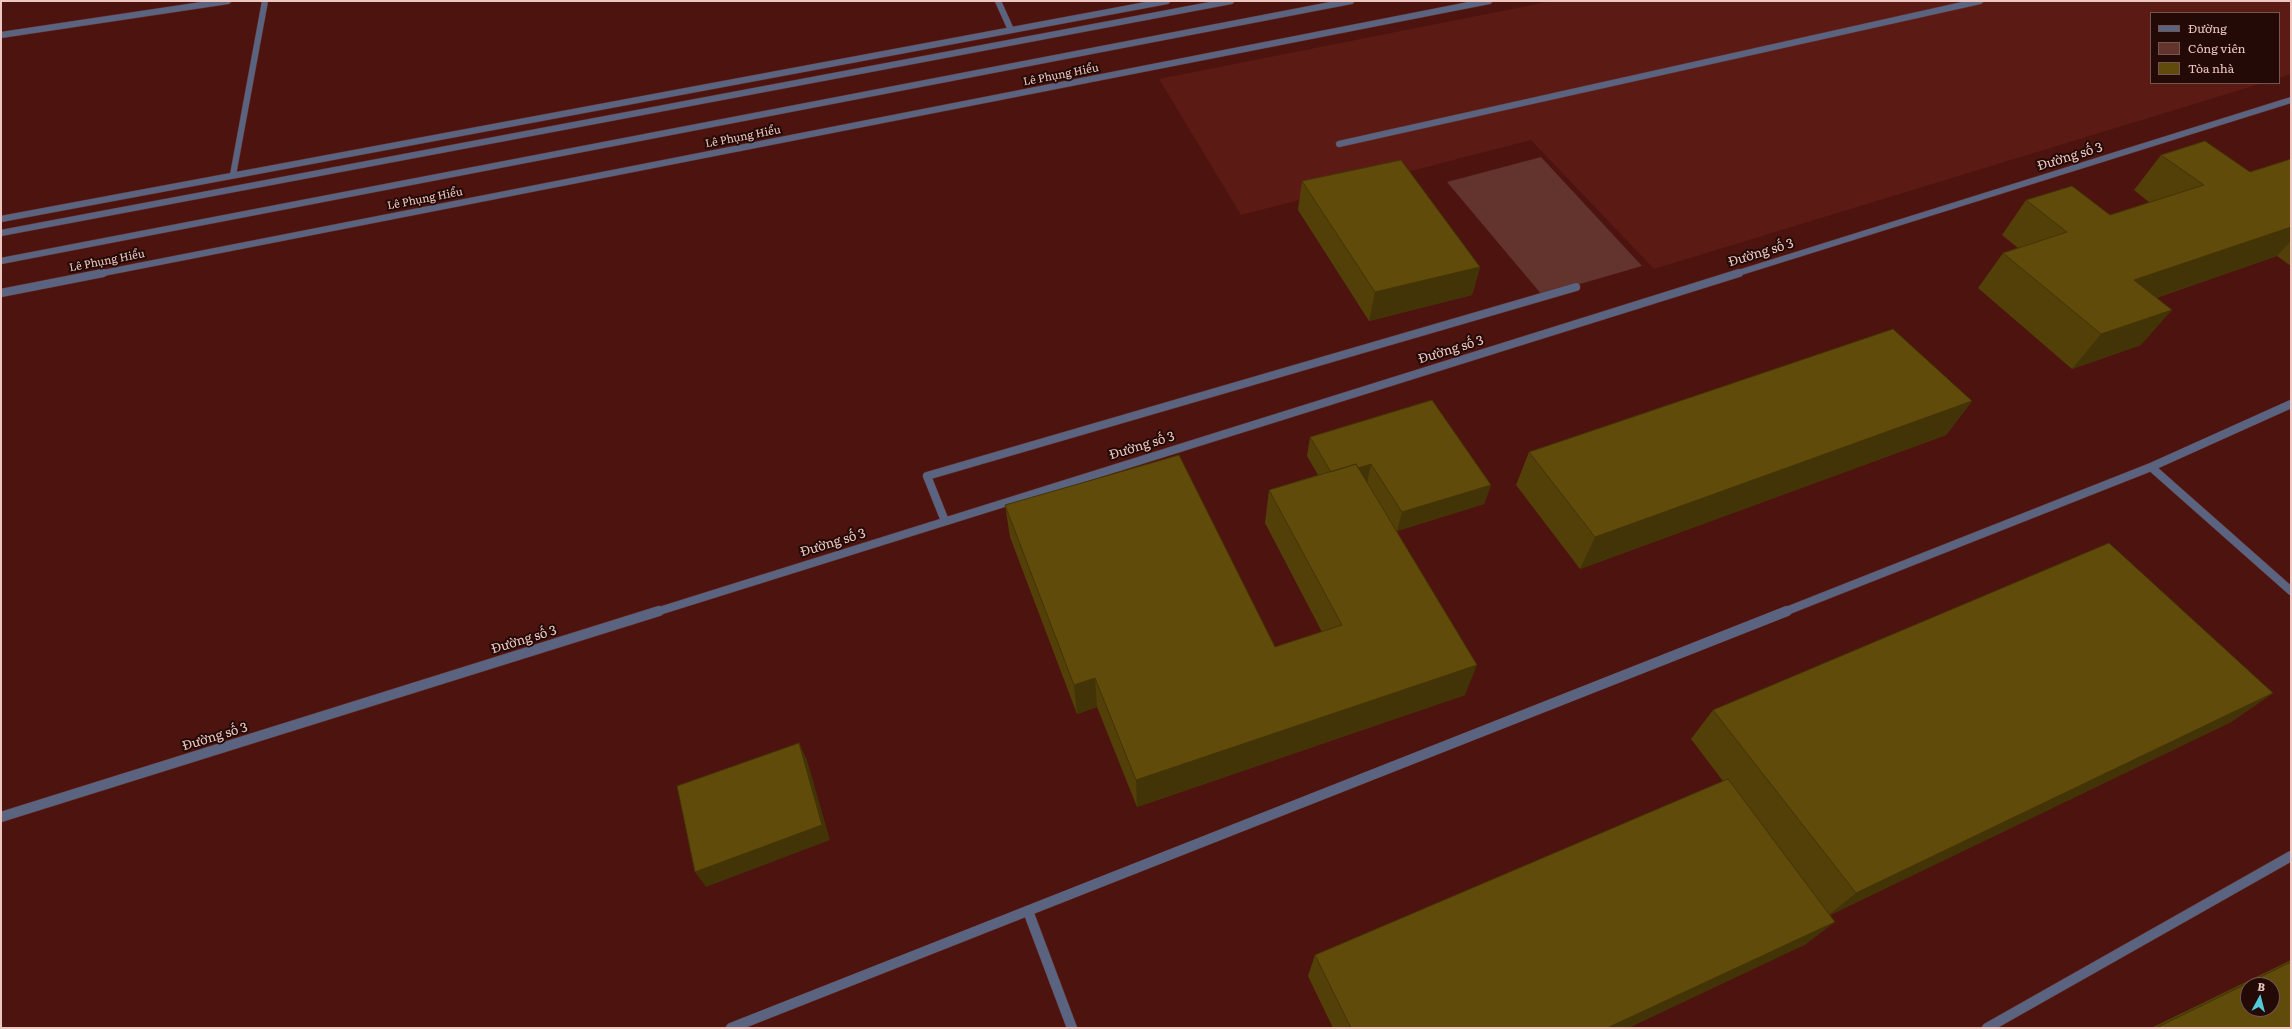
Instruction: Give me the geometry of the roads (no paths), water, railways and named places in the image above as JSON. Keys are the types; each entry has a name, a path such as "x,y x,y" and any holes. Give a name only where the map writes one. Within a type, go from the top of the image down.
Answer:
{"street":[{"path":"1,35 228,1"},
{"path":"233,175 265,1"},
{"path":"998,1 1012,30"},
{"path":"1127,1 1130,8"},
{"path":"1,218 1167,1"},
{"path":"1,233 1231,1"},
{"name":"Lê Phụng Hiểu","path":"1,261 1351,1"},
{"name":"Lê Phụng Hiểu","path":"1,293 1489,1"},
{"path":"1339,144 1980,1"},
{"name":"Đường số 3","path":"1,817 2291,100"},
{"path":"946,521 927,476 1576,287"},
{"path":"731,1028 2151,467 2291,404"},
{"path":"2151,467 2291,591"},
{"path":"1987,1028 2291,856"},
{"path":"1028,911 1072,1028"}]}
